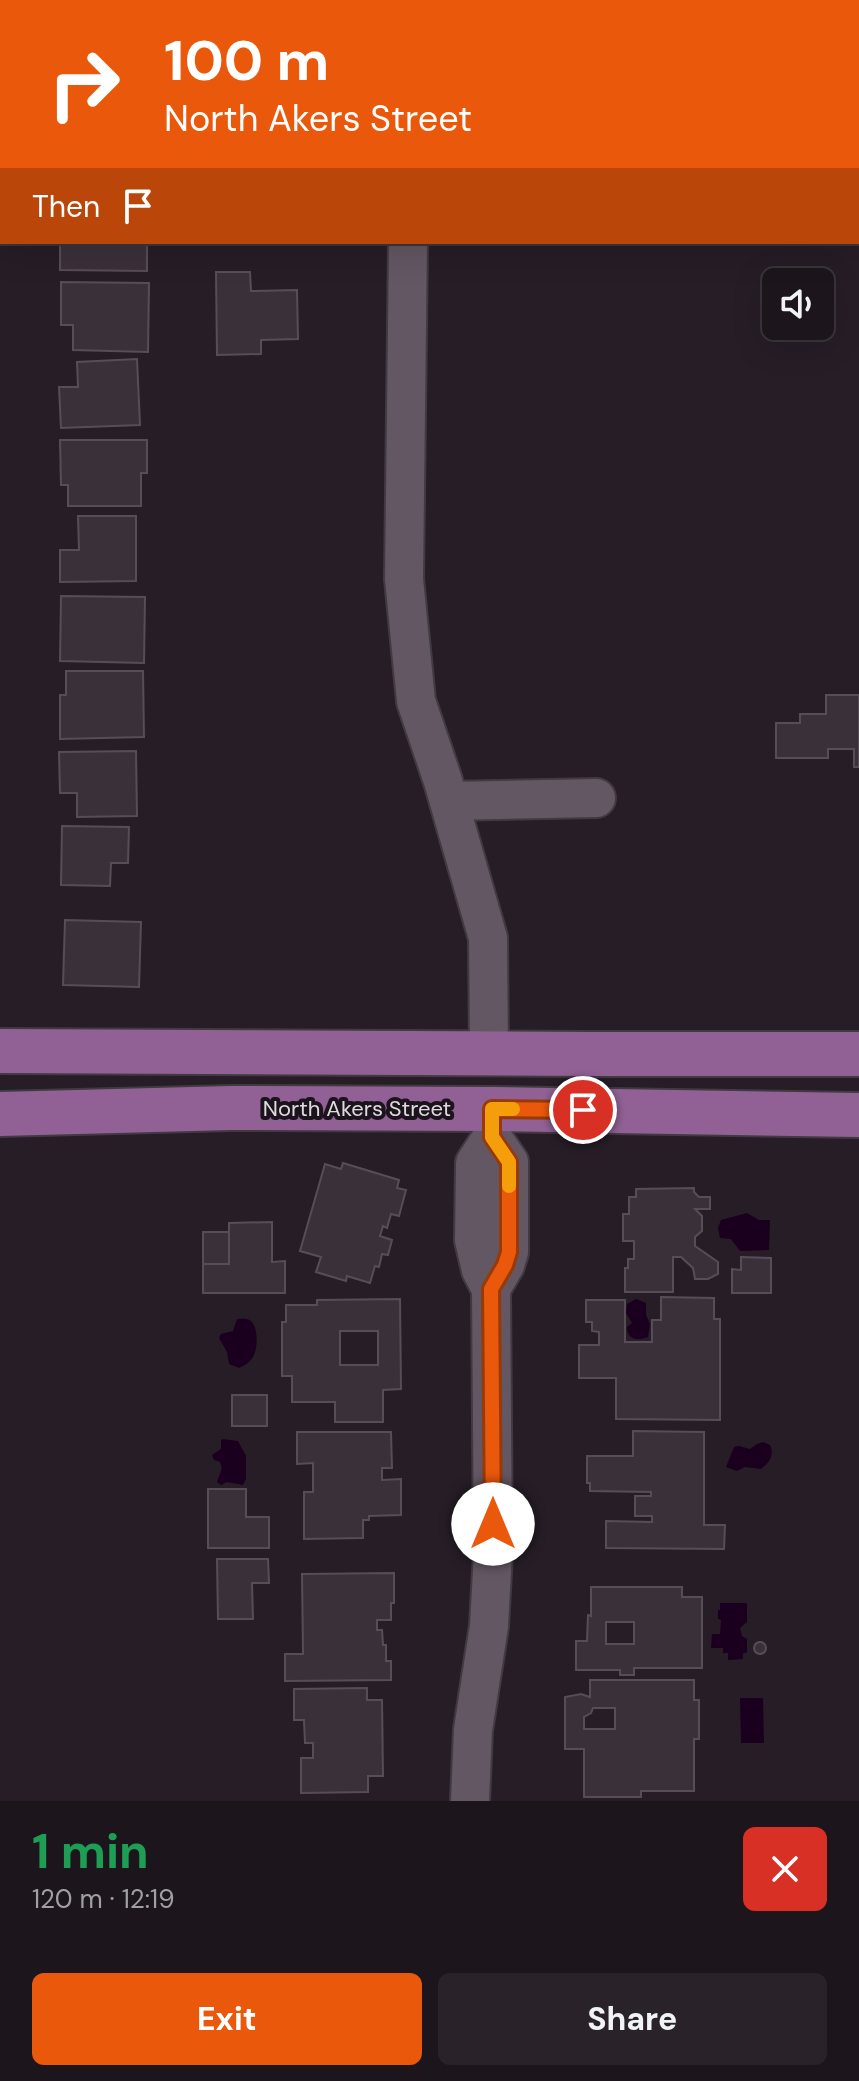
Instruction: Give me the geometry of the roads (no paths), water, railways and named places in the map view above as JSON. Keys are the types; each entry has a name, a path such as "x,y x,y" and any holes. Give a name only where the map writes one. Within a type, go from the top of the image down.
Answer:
{"main road":[{"path":"0,1051 859,1054"},
{"path":"231,1108 281,1080 441,1081 472,1076 489,1054"},
{"path":"492,1123 504,1084 526,1078 669,1078 690,1054"},
{"name":"North Akers Street","path":"0,1114 231,1108 492,1123 859,1115"}],"street":[{"path":"408,244 404,579 416,701 449,801 488,938 489,1054"},
{"path":"449,801 596,798"},
{"path":"470,1801 473,1730 489,1626 493,1553 491,1289 476,1256 492,1218 475,1163 492,1123"}]}
